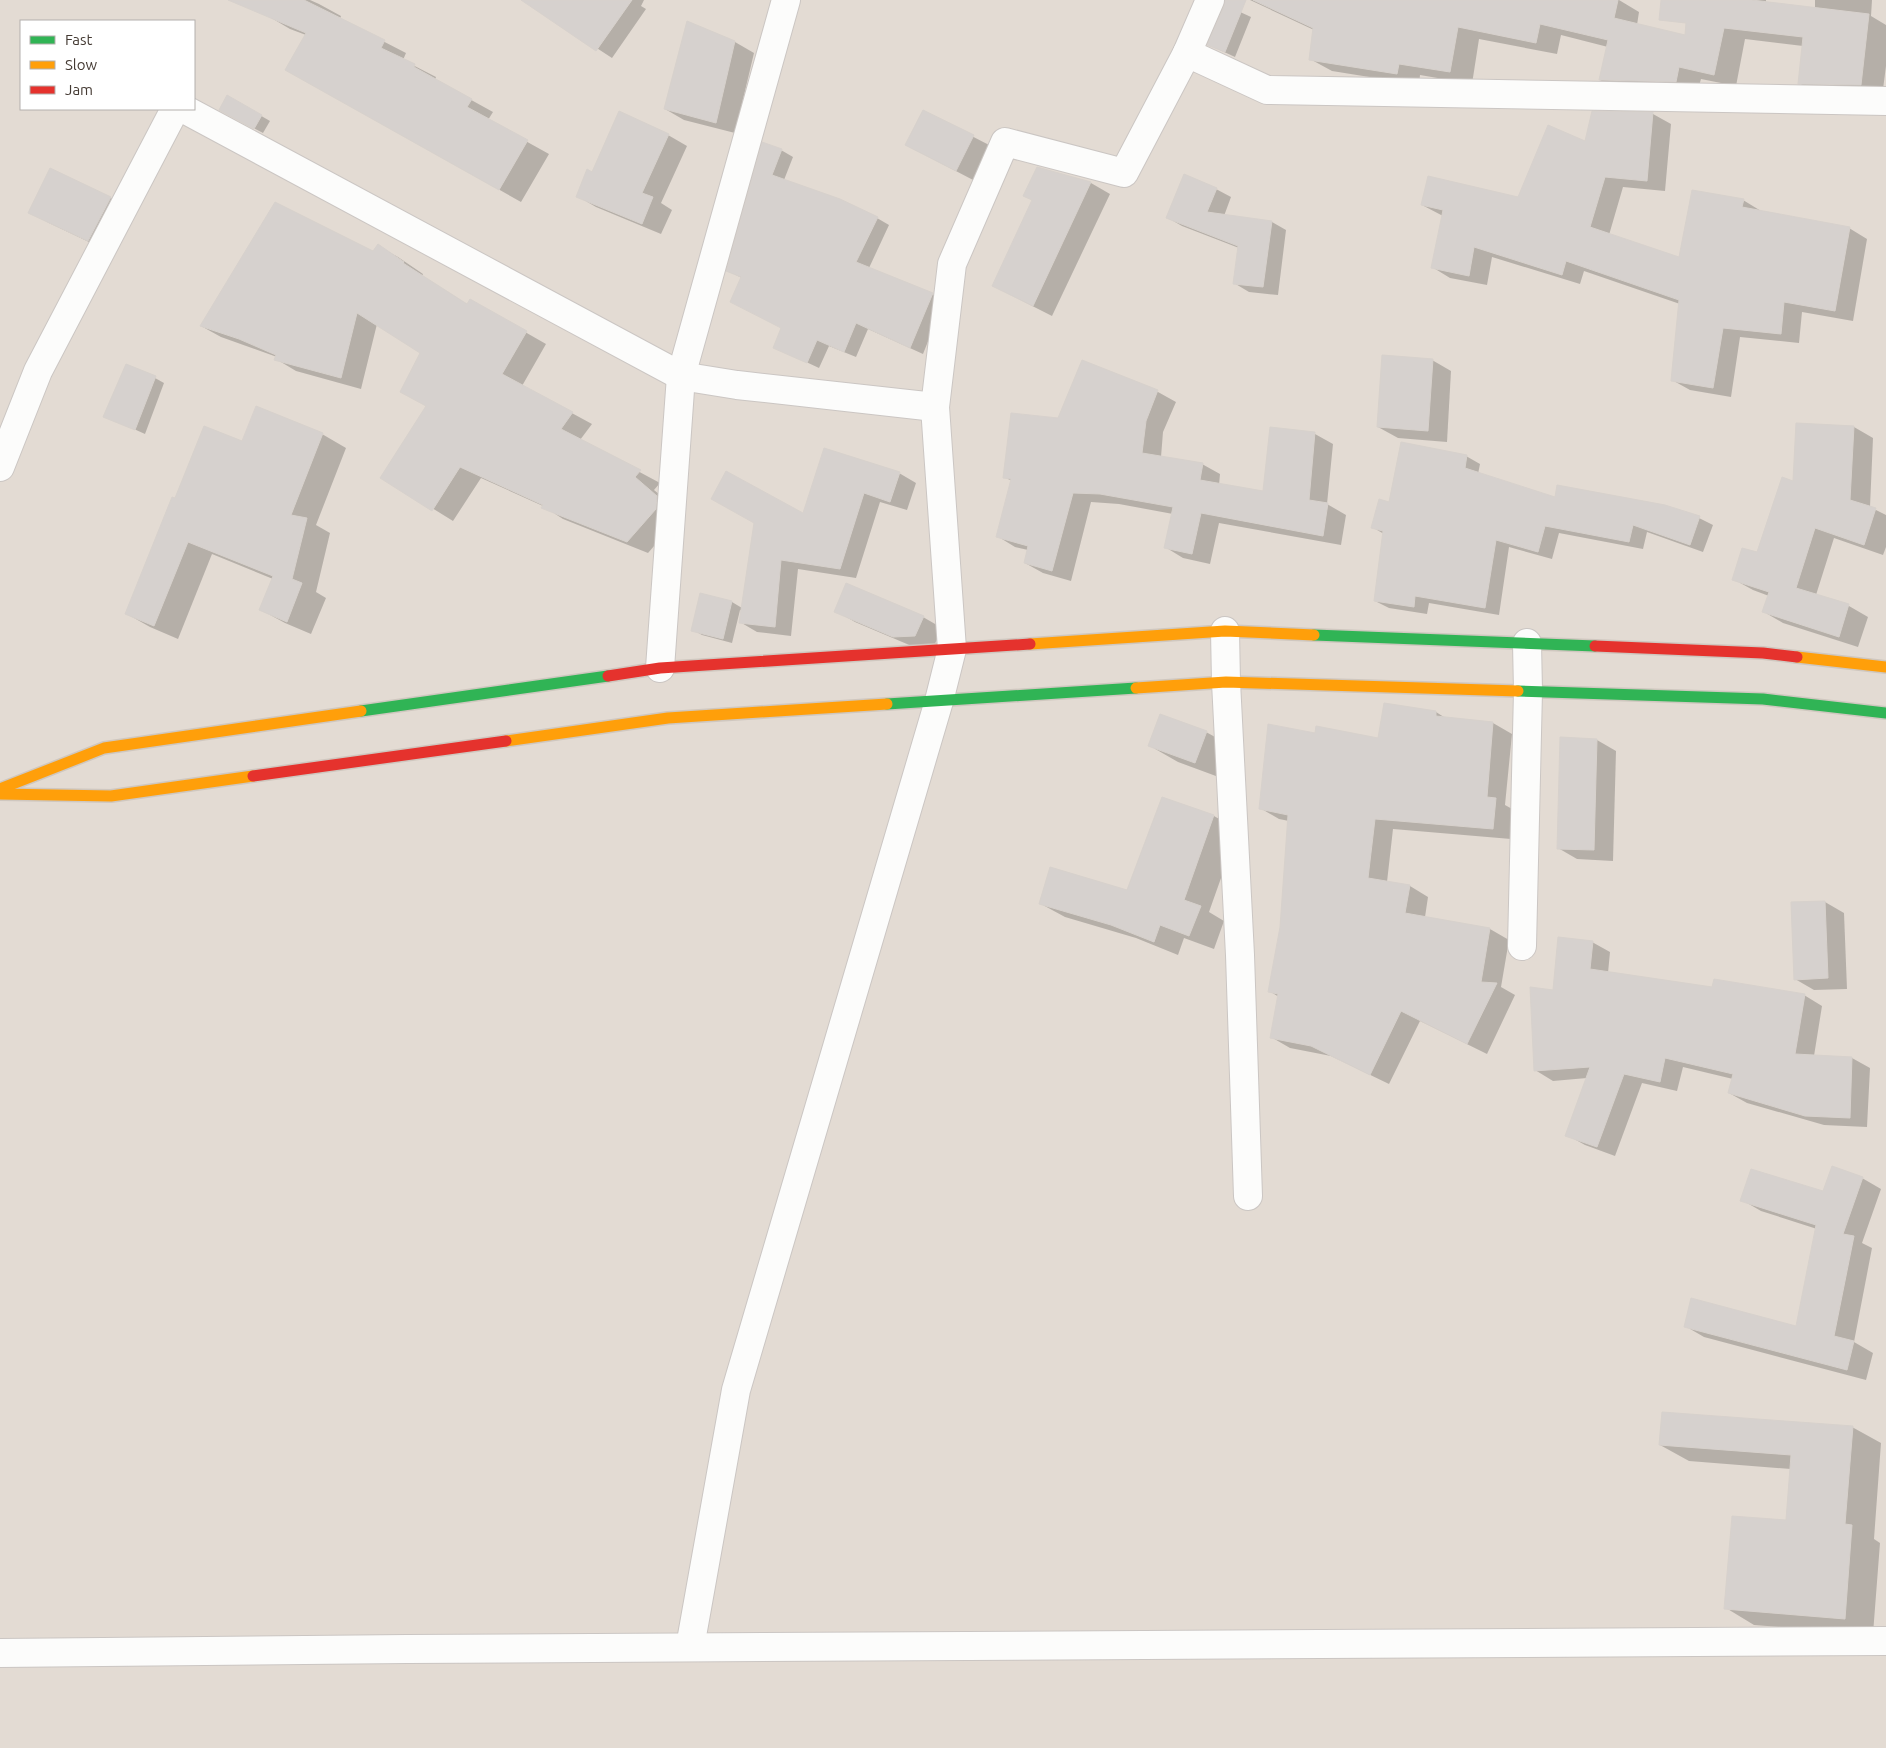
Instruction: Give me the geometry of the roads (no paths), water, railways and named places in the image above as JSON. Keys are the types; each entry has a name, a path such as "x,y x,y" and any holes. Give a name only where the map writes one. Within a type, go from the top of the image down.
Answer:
{"street":[{"path":"660,668 681,376 786,0"},
{"path":"690,1647 736,1390 940,701 952,649 935,407 952,264 1006,142 1124,173 1186,53 1210,0"},
{"path":"1186,53 1268,90 1886,102"},
{"path":"0,467 38,371 174,110"},
{"path":"186,110 681,376 737,385 935,407"},
{"path":"0,789 104,748 660,668 1225,631 1763,653 1886,668"},
{"path":"1225,631 1240,955 1248,1196"},
{"path":"1522,946 1528,691 1527,643"},
{"path":"0,794 111,796 668,718 1226,682 1763,698 1886,713"},
{"path":"0,1653 690,1647 1886,1641"}]}
